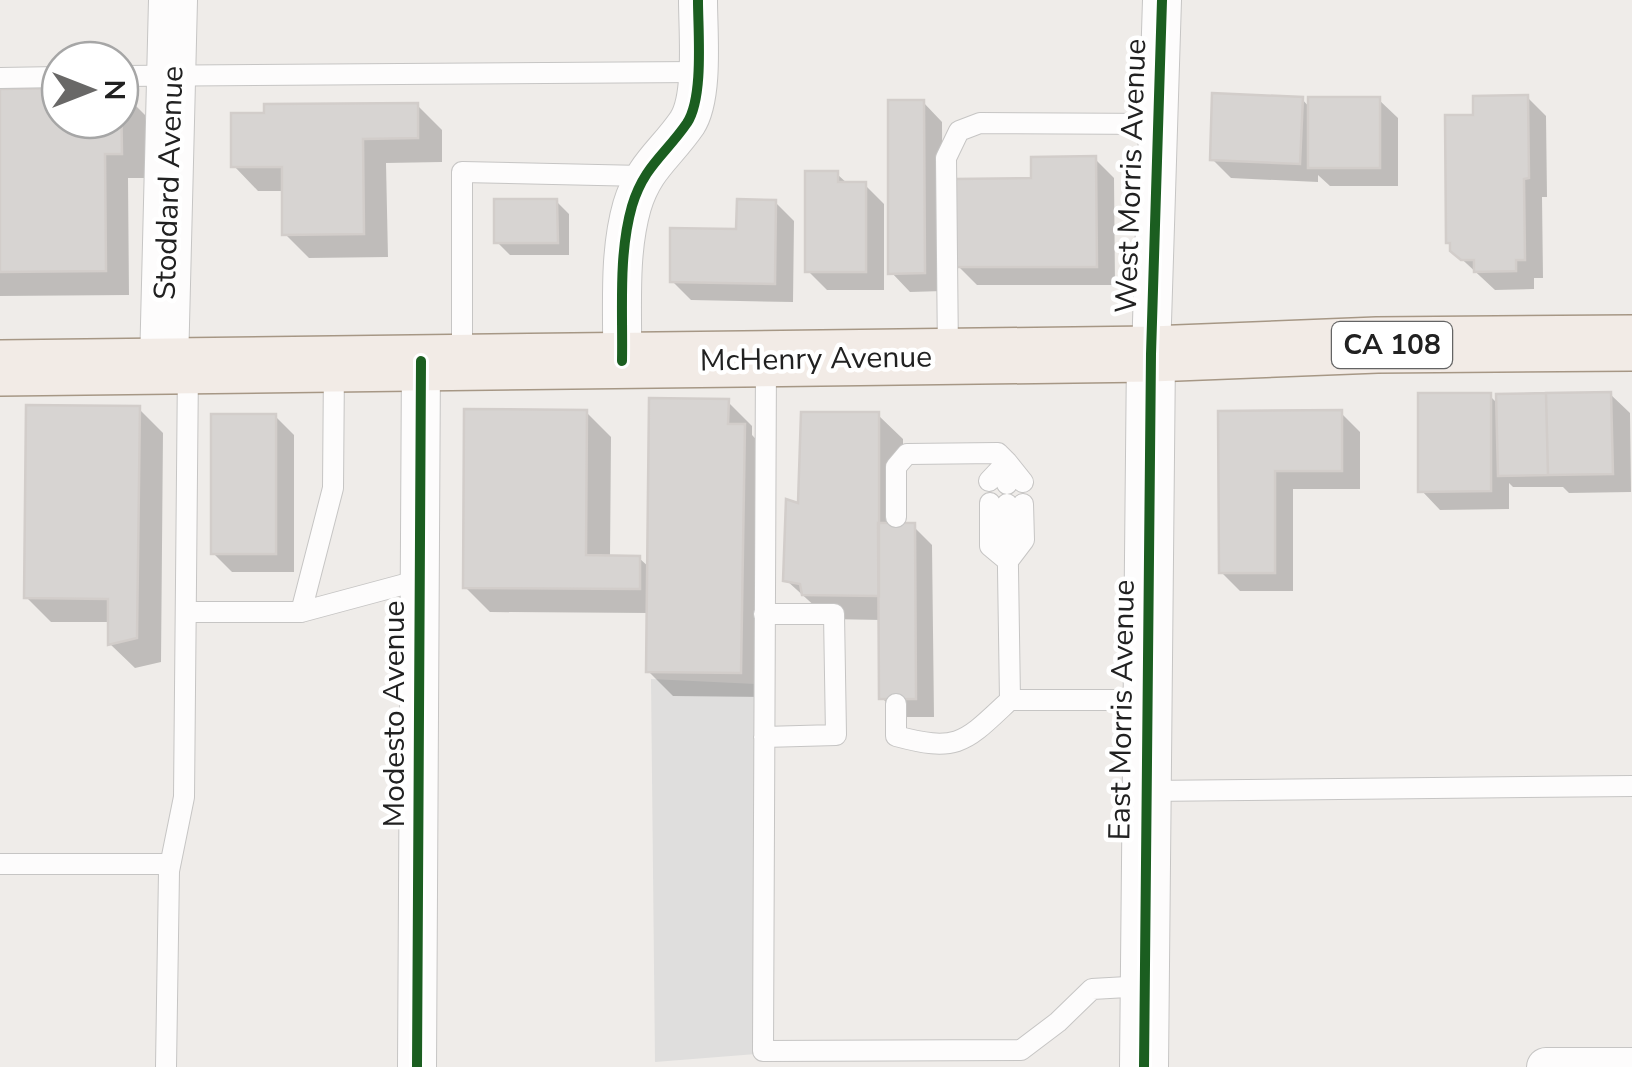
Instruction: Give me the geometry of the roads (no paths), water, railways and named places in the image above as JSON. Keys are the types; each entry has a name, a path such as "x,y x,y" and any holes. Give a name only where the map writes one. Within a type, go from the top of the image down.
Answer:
{"main road":[{"name":"McHenry Avenue","path":"0,368 1152,354 1632,342"}],"street":[{"name":"Stoddard Avenue","path":"174,0 176,365"},
{"path":"622,361 625,242 642,176 689,120 697,72 698,0"},
{"name":"West Morris Avenue","path":"1152,354 1162,0"},
{"name":"East Morris Avenue","path":"1144,1067 1152,354"},
{"name":"Modesto Avenue","path":"418,1067 420,580 441,361"},
{"path":"1546,1067 1632,1067 1632,1054"}],"lane":[{"path":"140,76 697,72"},
{"path":"0,78 40,77"},
{"path":"948,357 946,158 960,130 980,123 1158,124"},
{"path":"441,361 462,172 642,176"},
{"path":"766,360 763,1051 1022,1050 1092,989 1145,986"},
{"path":"301,612 333,488 334,363"},
{"path":"166,1067 170,864 184,797 186,612 176,365"},
{"path":"896,517 896,467 908,454 998,453 1024,540 1008,561 1010,700"},
{"path":"1006,489 990,546 1008,561"},
{"path":"186,612 301,612 420,580"},
{"path":"764,614 834,614 836,735 764,738"},
{"path":"896,704 896,736 924,744 948,745 970,738 1010,700 1148,700"},
{"path":"1146,791 1632,786"},
{"path":"0,864 170,864"}]}
